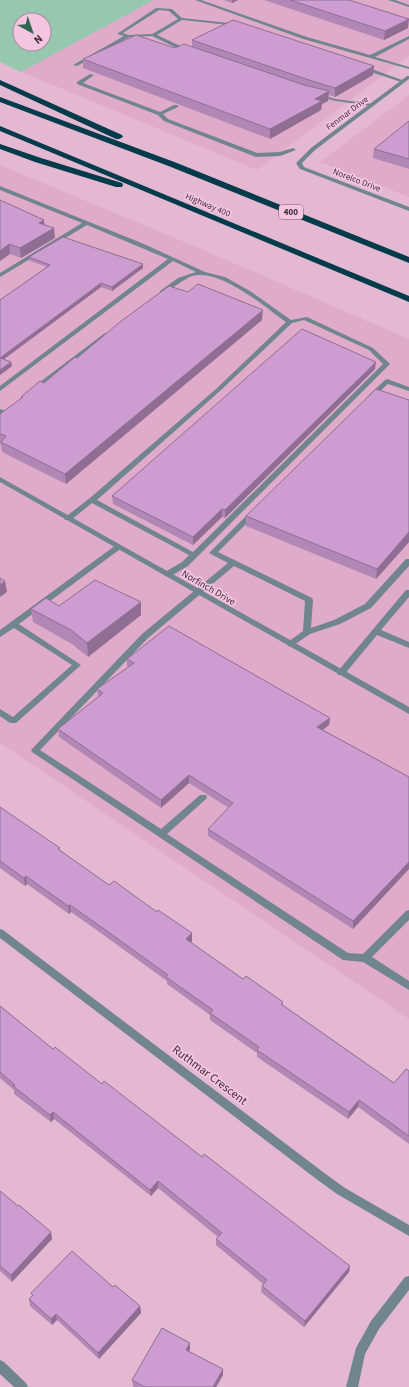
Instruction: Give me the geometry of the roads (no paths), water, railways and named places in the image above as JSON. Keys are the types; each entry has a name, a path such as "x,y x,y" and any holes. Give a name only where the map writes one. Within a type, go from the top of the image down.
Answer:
{"highway":[{"path":"0,82 77,116 174,165"},
{"name":"400","path":"0,99 174,165 409,260"},
{"name":"Highway 400","path":"0,128 409,299"},
{"path":"0,146 38,160 176,202"}],"street":[{"path":"197,0 305,38 409,68"},
{"path":"390,0 409,6"},
{"path":"195,54 153,35 128,36 119,34 158,9 170,10 181,19 233,24 246,28"},
{"path":"153,35 181,19"},
{"path":"75,65 128,36"},
{"path":"371,57 409,37"},
{"path":"360,66 403,81"},
{"path":"92,75 79,83 160,114 166,120 256,155 280,154 293,150"},
{"name":"Fenmar Drive","path":"299,166 298,163 313,149 409,77"},
{"path":"314,94 336,100 372,105"},
{"path":"160,114 176,106"},
{"name":"Norelco Drive","path":"299,166 310,172 409,209"},
{"path":"0,188 203,273 229,280 290,322"},
{"path":"0,275 86,223"},
{"path":"0,389 172,259"},
{"path":"154,297 180,278 203,273"},
{"path":"68,518 92,500 218,390 290,322 305,318 371,349 387,364 202,548 185,564 168,574"},
{"path":"29,393 111,331"},
{"path":"364,403 387,382 409,389"},
{"path":"1,413 10,408"},
{"name":"Norfinch Drive","path":"0,479 409,711"},
{"path":"92,500 194,555"},
{"path":"213,553 257,510"},
{"path":"0,634 119,547"},
{"path":"202,548 309,600 307,632"},
{"path":"291,644 307,632 337,622 368,606 409,561"},
{"path":"233,563 145,636 35,750 346,957 365,958 409,986"},
{"path":"341,673 409,592"},
{"path":"0,712 13,721 78,665 14,624"},
{"path":"376,631 409,645"},
{"path":"161,834 202,797"},
{"path":"365,958 409,914"},
{"name":"Ruthmar Crescent","path":"0,933 329,1182 409,1231"},
{"path":"352,1387 360,1352 375,1325 409,1281"},
{"path":"0,1366 22,1387"}]}
